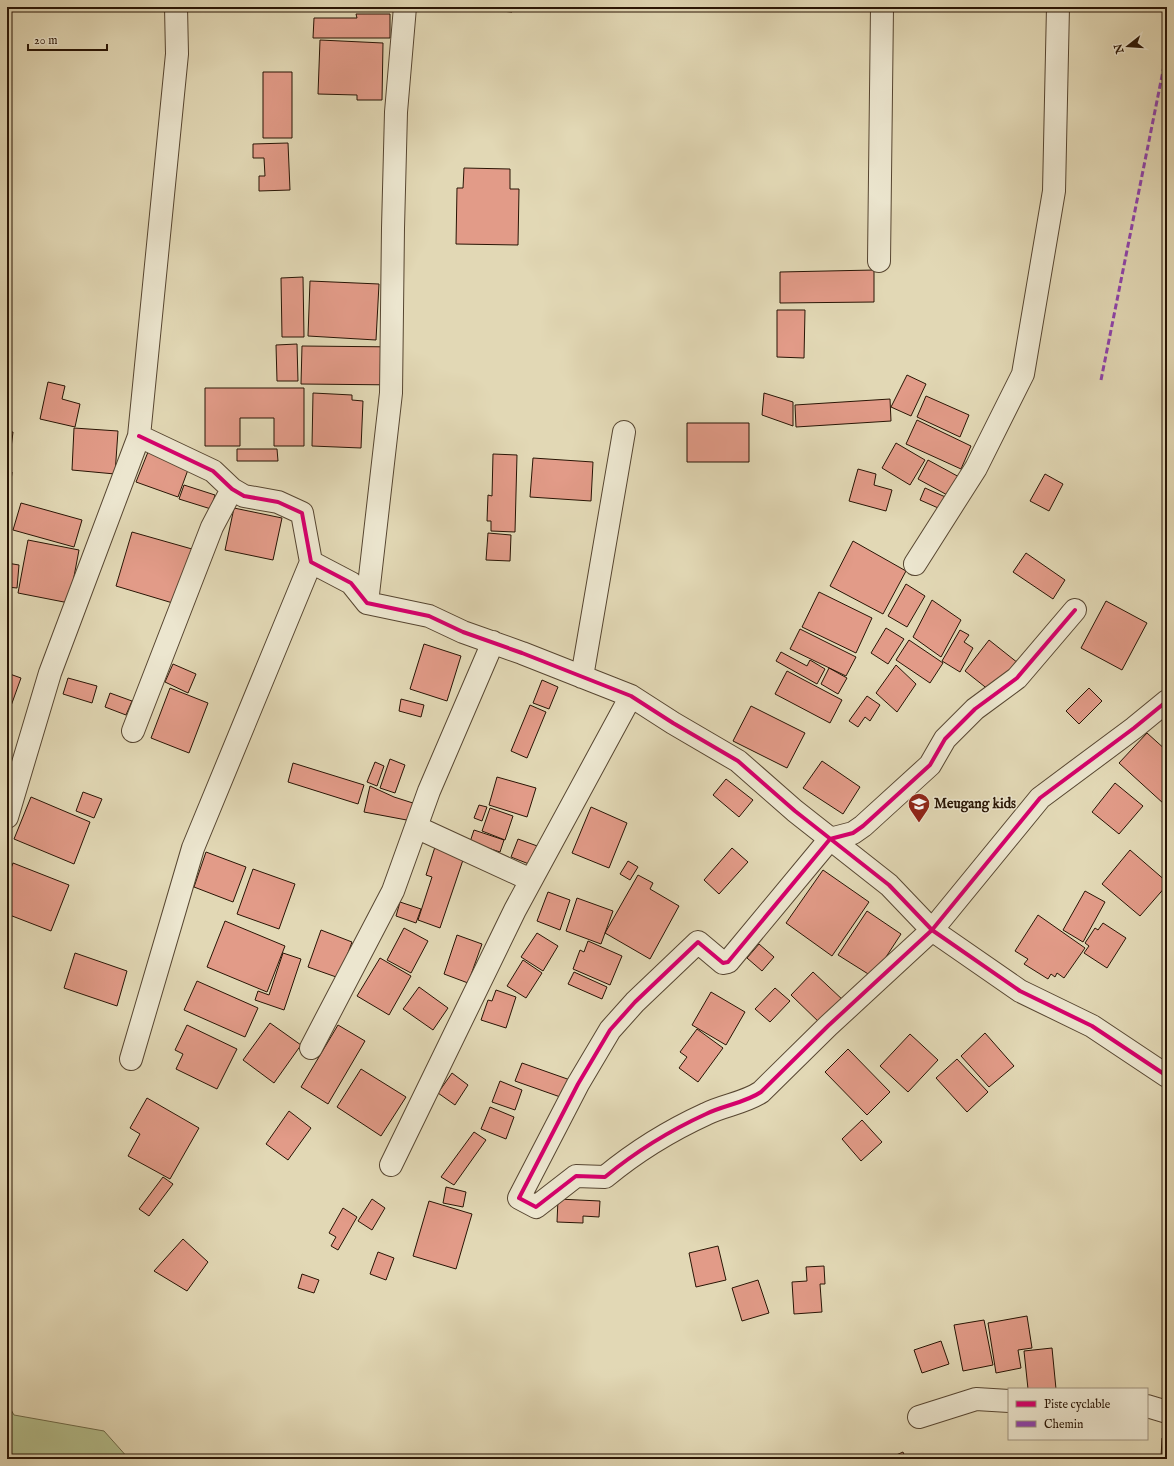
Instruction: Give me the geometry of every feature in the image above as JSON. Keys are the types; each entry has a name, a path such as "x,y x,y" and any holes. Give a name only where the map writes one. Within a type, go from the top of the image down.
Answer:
{"street":[{"path":"7,817 50,673 139,436 177,54 176,7"},
{"path":"367,603 391,393 396,119 405,7"},
{"path":"879,261 882,7"},
{"path":"914,564 976,468 1022,374 1054,191 1058,7"},
{"path":"582,676 624,432"},
{"path":"131,1059 193,848 311,562 302,513 278,502 244,496 232,489 214,471 139,436"},
{"path":"133,731 212,527 232,489"},
{"path":"311,562 351,583 367,603 430,616 463,632 493,642 631,696 672,723 738,761 795,812 889,885 932,930 1020,991 1092,1026 1167,1076"},
{"path":"1075,610 1017,678 975,710 945,739 930,765 863,826 853,833 830,839 728,962 723,963 698,942 635,1002 610,1030 578,1084 519,1198 536,1207 576,1176 605,1177 627,1158 707,1113 756,1096 932,930 1040,798 1134,728 1167,701"},
{"path":"311,1048 393,891 429,791 493,642"},
{"path":"391,1165 531,880 631,696"},
{"path":"416,827 531,880"},
{"path":"919,1417 976,1399 1008,1401"},
{"path":"1148,1406 1167,1412"}],"green space":[{"path":"7,1403 14,1415 104,1431 129,1459 7,1459"}],"building":[{"path":"344,7 393,7 393,10"},
{"path":"456,7 512,7 512,12"},
{"path":"356,14 390,14 390,38 313,38 314,18 357,18"},
{"path":"320,40 383,43 382,100 357,100 357,95 318,94"},
{"path":"263,72 292,72 292,138 263,138"},
{"path":"288,143 290,190 259,191 259,176 265,176 264,158 253,158 253,144"},
{"path":"464,168 510,169 510,189 519,189 518,245 456,244 457,188 463,188"},
{"path":"874,270 874,302 780,303 780,272"},
{"path":"303,277 304,337 282,337 281,278"},
{"path":"310,281 379,284 376,340 308,336"},
{"path":"777,310 805,310 804,358 777,357"},
{"path":"297,344 298,381 277,381 276,345"},
{"path":"302,346 402,347 402,385 301,384"},
{"path":"907,375 926,384 911,416 891,407"},
{"path":"48,382 65,386 62,399 80,404 75,427 40,419"},
{"path":"205,388 304,388 304,446 274,446 274,418 240,418 240,446 205,446"},
{"path":"313,393 352,395 352,400 363,401 361,448 312,446"},
{"path":"764,393 793,402 793,426 762,415"},
{"path":"926,396 969,415 960,437 917,417"},
{"path":"890,399 891,421 796,427 795,405"},
{"path":"917,420 971,446 961,469 906,444"},
{"path":"687,423 749,423 749,462 687,462"},
{"path":"74,428 118,431 115,474 72,470"},
{"path":"7,432 13,432 8,472 12,472 10,491 7,491"},
{"path":"896,443 925,460 910,485 882,468"},
{"path":"237,449 277,449 278,461 237,461"},
{"path":"148,452 189,467 178,497 136,482"},
{"path":"493,454 517,455 515,532 491,531 491,521 487,521 488,495 492,496"},
{"path":"533,458 593,462 591,501 530,497"},
{"path":"928,460 961,478 951,497 918,479"},
{"path":"858,469 876,474 874,485 892,490 886,511 849,501"},
{"path":"1045,474 1063,484 1049,511 1030,501"},
{"path":"184,485 215,495 211,509 179,499"},
{"path":"925,488 950,499 945,511 920,500"},
{"path":"21,503 82,520 74,547 13,530"},
{"path":"234,508 282,518 273,560 225,550"},
{"path":"132,532 192,549 176,604 116,586"},
{"path":"488,533 511,535 510,561 486,560"},
{"path":"28,540 79,550 69,603 18,593"},
{"path":"853,541 906,571 883,614 830,586"},
{"path":"1026,553 1065,580 1053,599 1013,572"},
{"path":"7,563 19,565 17,588 7,587"},
{"path":"906,584 925,596 907,627 888,616"},
{"path":"819,592 872,618 856,653 802,627"},
{"path":"932,600 961,620 941,657 913,637"},
{"path":"1106,601 1147,623 1122,670 1081,648"},
{"path":"886,628 904,639 888,664 871,653"},
{"path":"800,629 856,657 846,676 790,649"},
{"path":"960,630 969,635 964,642 973,648 960,672 942,661"},
{"path":"909,640 943,663 930,683 896,660"},
{"path":"989,640 1018,663 994,694 965,671"},
{"path":"424,644 461,656 447,701 410,689"},
{"path":"781,652 807,666 810,660 825,669 817,684 776,661"},
{"path":"173,664 196,674 188,693 165,682"},
{"path":"896,665 916,684 897,712 876,693"},
{"path":"829,668 847,678 838,694 821,684"},
{"path":"787,671 842,700 830,723 775,694"},
{"path":"7,673 21,678 7,717"},
{"path":"68,678 97,686 92,703 63,694"},
{"path":"542,680 558,687 549,709 533,703"},
{"path":"170,688 208,703 189,753 151,738"},
{"path":"1089,688 1102,701 1079,724 1066,711"},
{"path":"110,693 132,701 126,715 105,707"},
{"path":"867,696 880,705 870,721 865,717 858,727 849,721"},
{"path":"401,699 424,705 421,717 399,711"},
{"path":"530,705 546,712 527,758 511,751"},
{"path":"751,706 805,733 787,768 733,741"},
{"path":"1147,733 1167,751 1167,801 1164,804 1119,763"},
{"path":"390,759 405,765 395,793 380,788"},
{"path":"822,761 860,787 843,814 803,788"},
{"path":"375,762 384,766 377,786 367,782"},
{"path":"293,763 364,785 358,804 288,782"},
{"path":"497,777 536,788 527,817 489,805"},
{"path":"726,779 753,800 739,817 713,795"},
{"path":"1115,783 1143,806 1119,834 1092,812"},
{"path":"370,786 394,797 416,804 412,821 364,812"},
{"path":"83,792 102,799 94,818 76,811"},
{"path":"31,797 90,822 74,864 14,839"},
{"path":"479,805 487,807 482,821 474,818"},
{"path":"591,807 627,823 609,868 572,853"},
{"path":"490,808 513,816 505,840 482,831"},
{"path":"474,830 504,840 500,852 470,842"},
{"path":"518,839 540,847 534,866 511,857"},
{"path":"435,847 464,857 440,928 418,920 432,877 426,875"},
{"path":"732,848 748,862 719,894 704,880"},
{"path":"1130,850 1167,882 1167,885 1140,916 1102,884"},
{"path":"206,852 246,867 233,902 194,887"},
{"path":"628,861 638,867 630,880 620,874"},
{"path":"13,863 69,885 51,931 7,914 7,879"},
{"path":"253,869 295,884 279,929 237,914"},
{"path":"823,870 869,902 832,956 786,923"},
{"path":"638,875 653,883 650,889 679,906 650,959 605,933"},
{"path":"1085,891 1105,902 1083,942 1063,930"},
{"path":"548,892 570,900 560,930 537,921"},
{"path":"577,898 613,911 601,944 566,931"},
{"path":"400,902 421,909 416,923 396,916"},
{"path":"867,911 901,934 873,977 838,955"},
{"path":"1038,915 1085,948 1064,978 1057,973 1055,977 1051,974 1048,979 1024,964 1028,959 1015,951"},
{"path":"225,921 285,946 267,992 207,967"},
{"path":"1103,923 1126,938 1107,968 1084,953 1089,946 1085,943 1095,928 1098,930"},
{"path":"404,928 428,941 411,973 387,960"},
{"path":"321,930 352,942 339,978 308,967"},
{"path":"537,933 558,946 543,971 521,957"},
{"path":"457,935 482,944 468,983 444,974"},
{"path":"588,941 622,956 610,985 573,969 580,950 584,952"},
{"path":"759,944 774,957 762,971 747,958"},
{"path":"75,953 127,971 117,1006 64,988"},
{"path":"283,953 301,959 284,1010 255,1000 258,991 269,995"},
{"path":"380,958 411,976 389,1015 357,996"},
{"path":"523,960 542,973 526,998 507,986"},
{"path":"574,972 607,987 602,999 568,984"},
{"path":"813,972 844,1001 822,1025 791,995"},
{"path":"197,981 258,1008 245,1037 184,1010"},
{"path":"419,987 448,1008 433,1030 403,1009"},
{"path":"775,988 790,1001 770,1022 755,1009"},
{"path":"496,990 516,997 506,1028 481,1020 488,1000 492,1001"},
{"path":"711,992 745,1012 726,1045 692,1025"},
{"path":"270,1023 301,1045 274,1083 243,1060"},
{"path":"187,1025 237,1049 217,1089 176,1069 183,1054 175,1050"},
{"path":"338,1025 365,1041 328,1104 301,1087"},
{"path":"697,1029 723,1048 698,1082 679,1068 687,1057 680,1052"},
{"path":"985,1033 1014,1066 989,1087 961,1056"},
{"path":"910,1034 938,1060 908,1092 880,1066"},
{"path":"848,1049 890,1092 867,1115 825,1072"},
{"path":"957,1059 988,1092 967,1112 936,1078"},
{"path":"522,1063 573,1081 566,1099 515,1081"},
{"path":"361,1069 406,1097 381,1136 337,1107"},
{"path":"452,1073 468,1085 455,1105 438,1093"},
{"path":"500,1081 522,1090 515,1110 492,1102"},
{"path":"147,1098 199,1128 170,1179 128,1156 140,1134 130,1128"},
{"path":"490,1107 514,1117 506,1139 481,1129"},
{"path":"289,1111 311,1128 288,1160 266,1144"},
{"path":"862,1120 882,1142 861,1161 842,1139"},
{"path":"474,1132 486,1140 454,1185 441,1177"},
{"path":"163,1177 173,1184 149,1216 139,1209"},
{"path":"446,1187 466,1192 463,1207 443,1203"},
{"path":"372,1199 385,1208 372,1230 358,1221"},
{"path":"558,1199 600,1201 599,1217 583,1216 583,1223 557,1222"},
{"path":"429,1201 472,1214 456,1269 413,1256"},
{"path":"343,1208 357,1217 338,1250 331,1246 336,1237 329,1233"},
{"path":"183,1239 208,1262 187,1291 154,1271"},
{"path":"718,1246 726,1280 696,1287 689,1253"},
{"path":"378,1252 394,1258 386,1280 370,1274"},
{"path":"824,1266 825,1284 820,1284 822,1312 794,1314 792,1282 807,1281 806,1267"},
{"path":"302,1274 319,1280 314,1293 298,1288"},
{"path":"758,1280 769,1313 742,1321 732,1288"},
{"path":"1027,1316 1032,1348 1018,1350 1021,1368 996,1373 988,1323"},
{"path":"984,1320 993,1365 963,1371 954,1325"},
{"path":"941,1341 949,1364 922,1373 914,1350"},
{"path":"1052,1348 1056,1388 1028,1388 1024,1351"},
{"path":"1163,1362 1167,1362 1167,1387 1165,1387"},
{"path":"1162,1438 1167,1438 1167,1458 1161,1458"},
{"path":"903,1452 906,1459 887,1459"}],"marked path":[{"path":"1101,380 1167,51"}],"cycle path":[{"path":"139,436 213,471 232,489 244,496 278,502 302,513 311,562 351,583 367,603 429,616 463,632 522,653 631,696 673,723 738,761 795,811 889,885 932,930 1020,991 1092,1026 1167,1076"},
{"path":"1075,610 1017,678 975,709 945,739 930,765 863,826 853,833 830,839 728,962 723,963 698,942 635,1002 610,1030 578,1084 519,1198 536,1207 576,1176 605,1177 653,1142 680,1127 713,1111 748,1099 761,1092 828,1026 932,930 1040,798 1134,728 1167,701"}],"place":[{"name":"Meugang kids","path":"919,824"}]}
